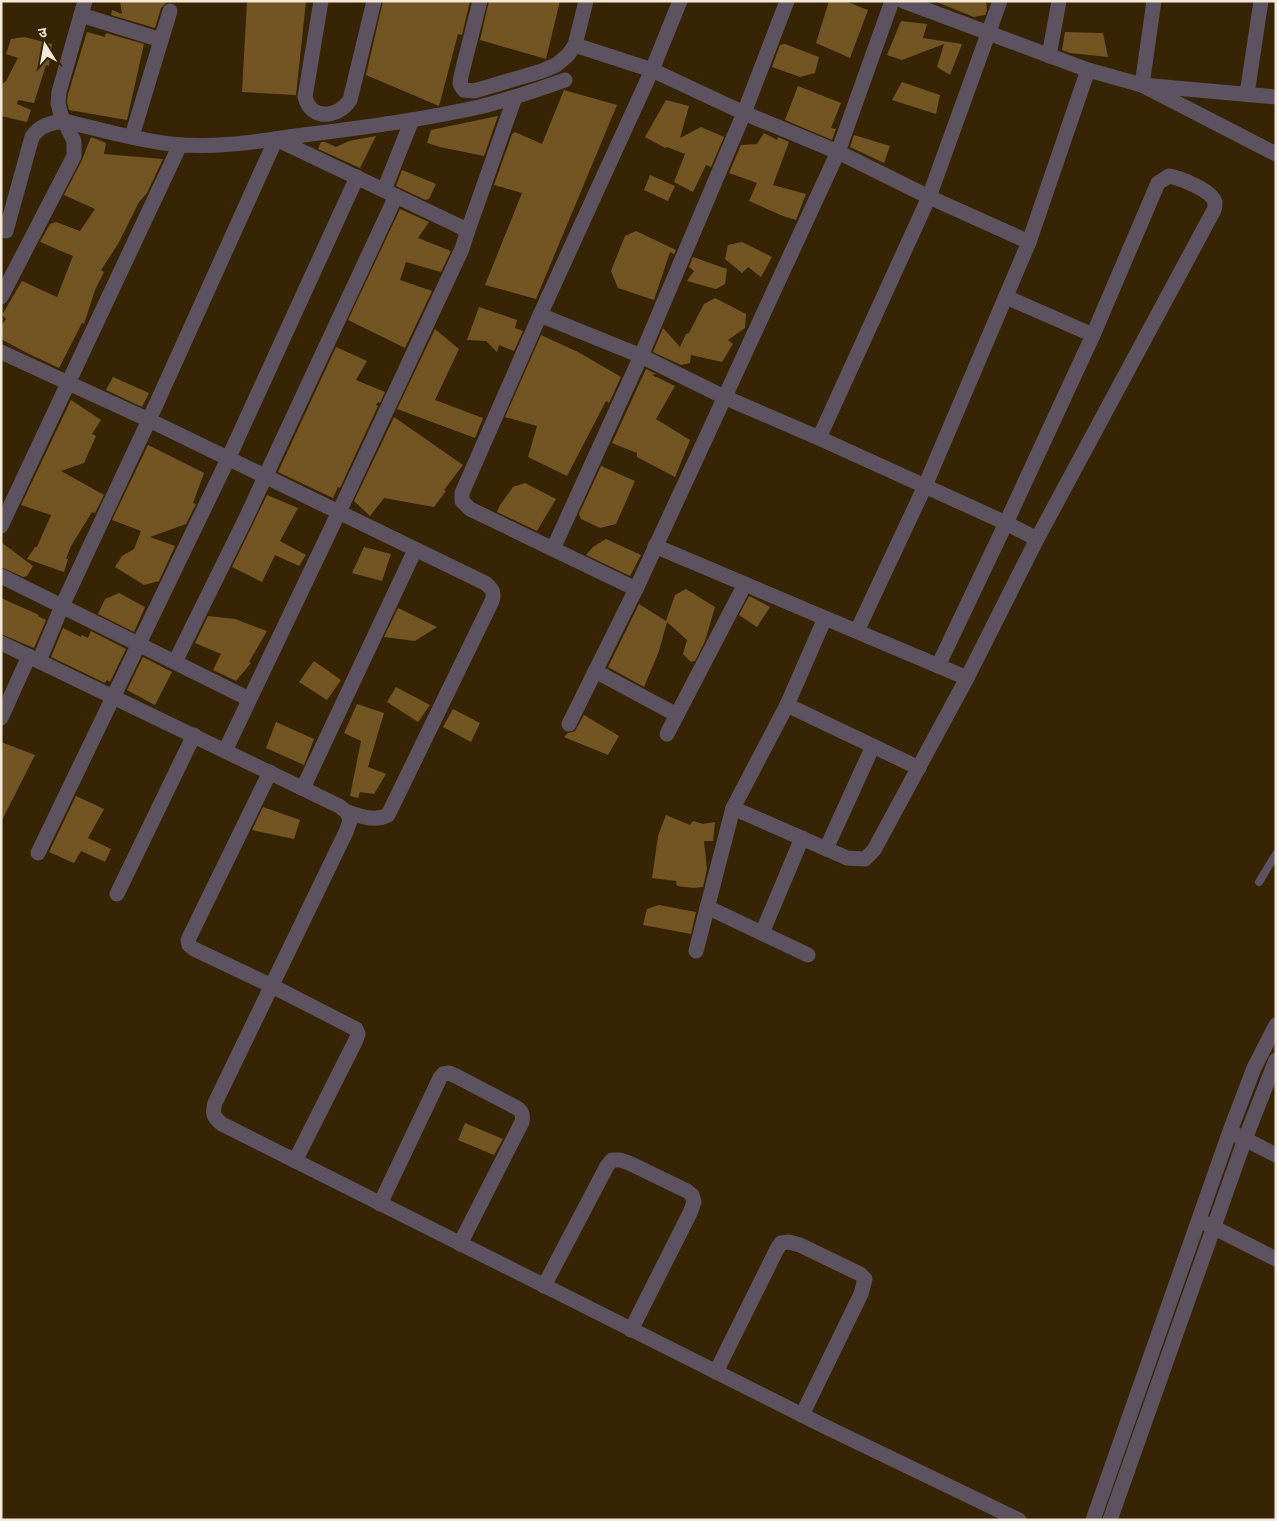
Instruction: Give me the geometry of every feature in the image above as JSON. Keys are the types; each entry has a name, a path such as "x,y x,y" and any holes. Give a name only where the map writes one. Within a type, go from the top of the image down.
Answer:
{"street":[{"path":"321,1 305,97 307,105 313,111 322,114 333,114 345,108 350,100 374,1"},
{"path":"480,1 461,76 460,84 464,90 474,91 556,65 568,55 575,45 586,1"},
{"path":"636,589 470,509 462,502 462,493 540,315 652,70 680,1"},
{"path":"553,550 642,356 744,113 788,1"},
{"path":"569,724 636,589 838,152 892,1"},
{"path":"903,1 1088,70 1142,85 1276,97"},
{"path":"819,438 928,198 1000,1"},
{"path":"1049,56 1059,1"},
{"path":"1142,85 1154,1"},
{"path":"1247,94 1261,1"},
{"path":"1,297 74,156 74,141 61,115 58,103 59,92 83,8 161,40"},
{"path":"132,136 170,11"},
{"path":"575,45 652,70 744,113 838,152 928,198 1029,242"},
{"path":"857,631 925,486 1029,242 1088,70"},
{"path":"30,240 3,231 32,138 36,130 42,126 64,121 180,145 242,144 376,127 412,120 515,97 565,80"},
{"path":"1142,85 1276,154"},
{"path":"224,751 339,512 462,249 515,97"},
{"path":"175,662 203,608 265,477 390,193 412,120"},
{"path":"276,139 460,227 467,233"},
{"path":"1,718 62,606 149,420 276,139"},
{"path":"1,526 180,145"},
{"path":"734,808 847,858 865,859 874,850 967,678 1037,539 1214,210 1215,203 1206,192 1169,176 1158,183 1093,335 938,666"},
{"path":"38,853 228,459 357,177"},
{"path":"1006,297 1093,335"},
{"path":"540,315 642,356 724,397 925,486 1037,539"},
{"path":"1,352 149,420 485,583 492,588 494,595 388,815 380,819 347,812 303,788 1,643"},
{"path":"655,546 967,678"},
{"path":"303,788 414,550"},
{"path":"1,576 249,698"},
{"path":"667,734 745,584"},
{"path":"696,951 734,808 787,705 825,618"},
{"path":"595,671 677,715"},
{"path":"787,705 919,768"},
{"path":"118,894 194,736"},
{"path":"826,849 873,746"},
{"path":"270,772 188,940 189,945 194,949 356,1029 358,1034 294,1161"},
{"path":"347,812 350,821 346,832 215,1103 214,1118 294,1161 631,1330 1019,1520"},
{"path":"762,933 802,838"},
{"path":"707,907 808,955"},
{"path":"1093,1520 1230,1131 1254,1068 1276,1025"},
{"path":"1110,1520 1245,1139 1276,1060"},
{"path":"380,1204 440,1078 443,1074 449,1072 517,1108 523,1116 522,1122 460,1244"},
{"path":"1230,1131 1276,1155"},
{"path":"544,1286 607,1166 612,1160 630,1163 679,1187 692,1195 694,1202 631,1330"},
{"path":"1199,1220 1276,1259"},
{"path":"716,1372 777,1249 782,1243 789,1242 800,1245 860,1274 865,1279 861,1294 802,1415"}],"lane":[{"path":"1259,882 1276,854"}],"building":[{"path":"120,1 167,2 161,8 155,28 111,15 112,10 122,14"},
{"path":"247,1 306,1 296,95 242,92"},
{"path":"383,1 470,1 462,35 458,34 439,106 366,75"},
{"path":"489,1 560,1 546,59 480,40"},
{"path":"829,1 845,1 868,10 850,58 816,43"},
{"path":"934,1 986,1 987,11 985,15 974,17"},
{"path":"901,21 927,24 923,38 962,44 950,75 937,67 944,44 902,60 887,55"},
{"path":"87,32 105,37 106,33 144,44 127,120 69,110 68,94"},
{"path":"1065,32 1103,33 1108,57 1070,53 1062,50"},
{"path":"24,37 52,44 49,66 46,65 34,103 18,100 17,104 31,110 27,122 1,116 1,85 6,81 18,58 6,54 11,39"},
{"path":"785,44 819,57 815,73 800,77 772,67 780,45"},
{"path":"902,82 940,95 936,114 892,100"},
{"path":"798,86 841,103 831,128 836,129 832,140 785,120"},
{"path":"564,90 617,105 536,299 485,285 522,193 494,185 512,134 515,132 542,144"},
{"path":"666,100 689,106 680,138 701,127 724,137 711,167 706,165 693,192 674,182 685,154 667,147 665,148 645,137"},
{"path":"498,116 484,156 427,143 431,130"},
{"path":"764,133 777,140 778,137 789,142 773,185 806,194 796,220 749,201 757,183 729,173 741,145 757,144"},
{"path":"854,135 890,146 884,163 850,147"},
{"path":"376,136 360,168 318,149 321,142 336,147 349,141"},
{"path":"91,137 106,143 104,154 163,159 147,193 139,202 118,244 101,270 104,272 95,290 84,324 82,323 59,368 1,339 1,326 6,319 2,315 22,281 57,297 73,256 40,242 50,224 56,222 80,231 95,209 64,195 82,160"},
{"path":"402,170 436,184 429,199 425,200 396,186"},
{"path":"650,175 675,186 668,201 644,190"},
{"path":"400,209 429,222 418,238 451,251 441,272 406,262 400,280 432,291 405,348 348,320"},
{"path":"636,231 676,250 674,254 670,252 654,300 618,288 611,271 625,236"},
{"path":"742,242 772,257 761,277 748,267 742,273 725,259 728,245"},
{"path":"693,257 727,269 725,284 716,289 687,281 694,271 689,267"},
{"path":"715,298 746,314 745,328 728,340 733,344 722,362 691,355 690,363 681,365 653,352 663,328 680,347 704,304"},
{"path":"479,307 517,320 515,328 523,331 514,351 499,345 497,352 486,341 467,340"},
{"path":"435,329 459,349 435,400 483,418 475,438 397,409"},
{"path":"541,335 578,352 621,377 609,403 606,401 567,476 528,457 537,426 505,417"},
{"path":"336,347 367,361 356,380 385,392 380,403 378,402 376,405 378,406 340,488 338,487 333,498 278,472"},
{"path":"646,369 656,374 652,375 675,386 656,419 690,440 675,477 637,457 637,453 612,443"},
{"path":"113,377 149,393 142,407 106,390"},
{"path":"71,400 101,420 92,434 96,436 84,463 61,471 104,495 95,513 92,512 71,546 64,572 27,559 35,547 37,547 51,515 21,505"},
{"path":"394,417 463,465 434,507 384,498 370,516 354,501"},
{"path":"148,445 204,473 193,503 196,504 186,524 150,537 175,546 159,581 144,585 115,567 122,556 134,549 141,531 112,520"},
{"path":"601,466 635,481 616,524 600,528 581,519 579,514"},
{"path":"525,483 556,499 537,531 497,512 513,487"},
{"path":"267,495 298,508 280,541 306,555 299,566 275,555 262,582 232,567"},
{"path":"606,539 641,555 630,576 586,555 593,547"},
{"path":"1,542 33,566 27,576 23,577 1,567"},
{"path":"364,547 391,554 382,581 352,573"},
{"path":"686,589 715,607 705,641 695,661 691,662 683,654 687,640 667,622 659,651 644,687 608,667 639,604 666,621 675,595"},
{"path":"119,593 145,607 134,632 98,614 105,599"},
{"path":"749,596 770,607 757,627 739,615"},
{"path":"1,598 46,620 34,648 1,634"},
{"path":"398,608 437,627 415,641 384,637"},
{"path":"208,616 235,619 267,631 249,662 251,663 236,681 213,670 221,654 195,643"},
{"path":"63,628 81,637 82,635 88,638 91,631 126,649 110,682 107,680 105,683 51,657"},
{"path":"143,657 172,672 155,705 127,690"},
{"path":"314,661 341,680 327,700 299,682"},
{"path":"396,687 430,705 418,722 387,702"},
{"path":"357,704 384,713 368,767 386,774 374,794 360,792 358,798 350,796 361,741 344,733"},
{"path":"453,709 480,723 471,742 443,727"},
{"path":"584,715 619,736 608,755 564,737 568,733 575,731"},
{"path":"276,722 314,739 304,765 266,748"},
{"path":"1,742 35,755 1,822"},
{"path":"76,796 104,809 88,838 111,849 105,862 81,851 74,863 49,852"},
{"path":"263,807 300,820 294,839 252,830"},
{"path":"666,815 690,825 693,821 703,824 715,822 713,841 704,841 707,869 703,887 677,886 676,881 652,878 658,836"},
{"path":"659,905 696,912 691,934 643,925 647,909"},
{"path":"465,1123 503,1139 494,1155 458,1140"}]}
